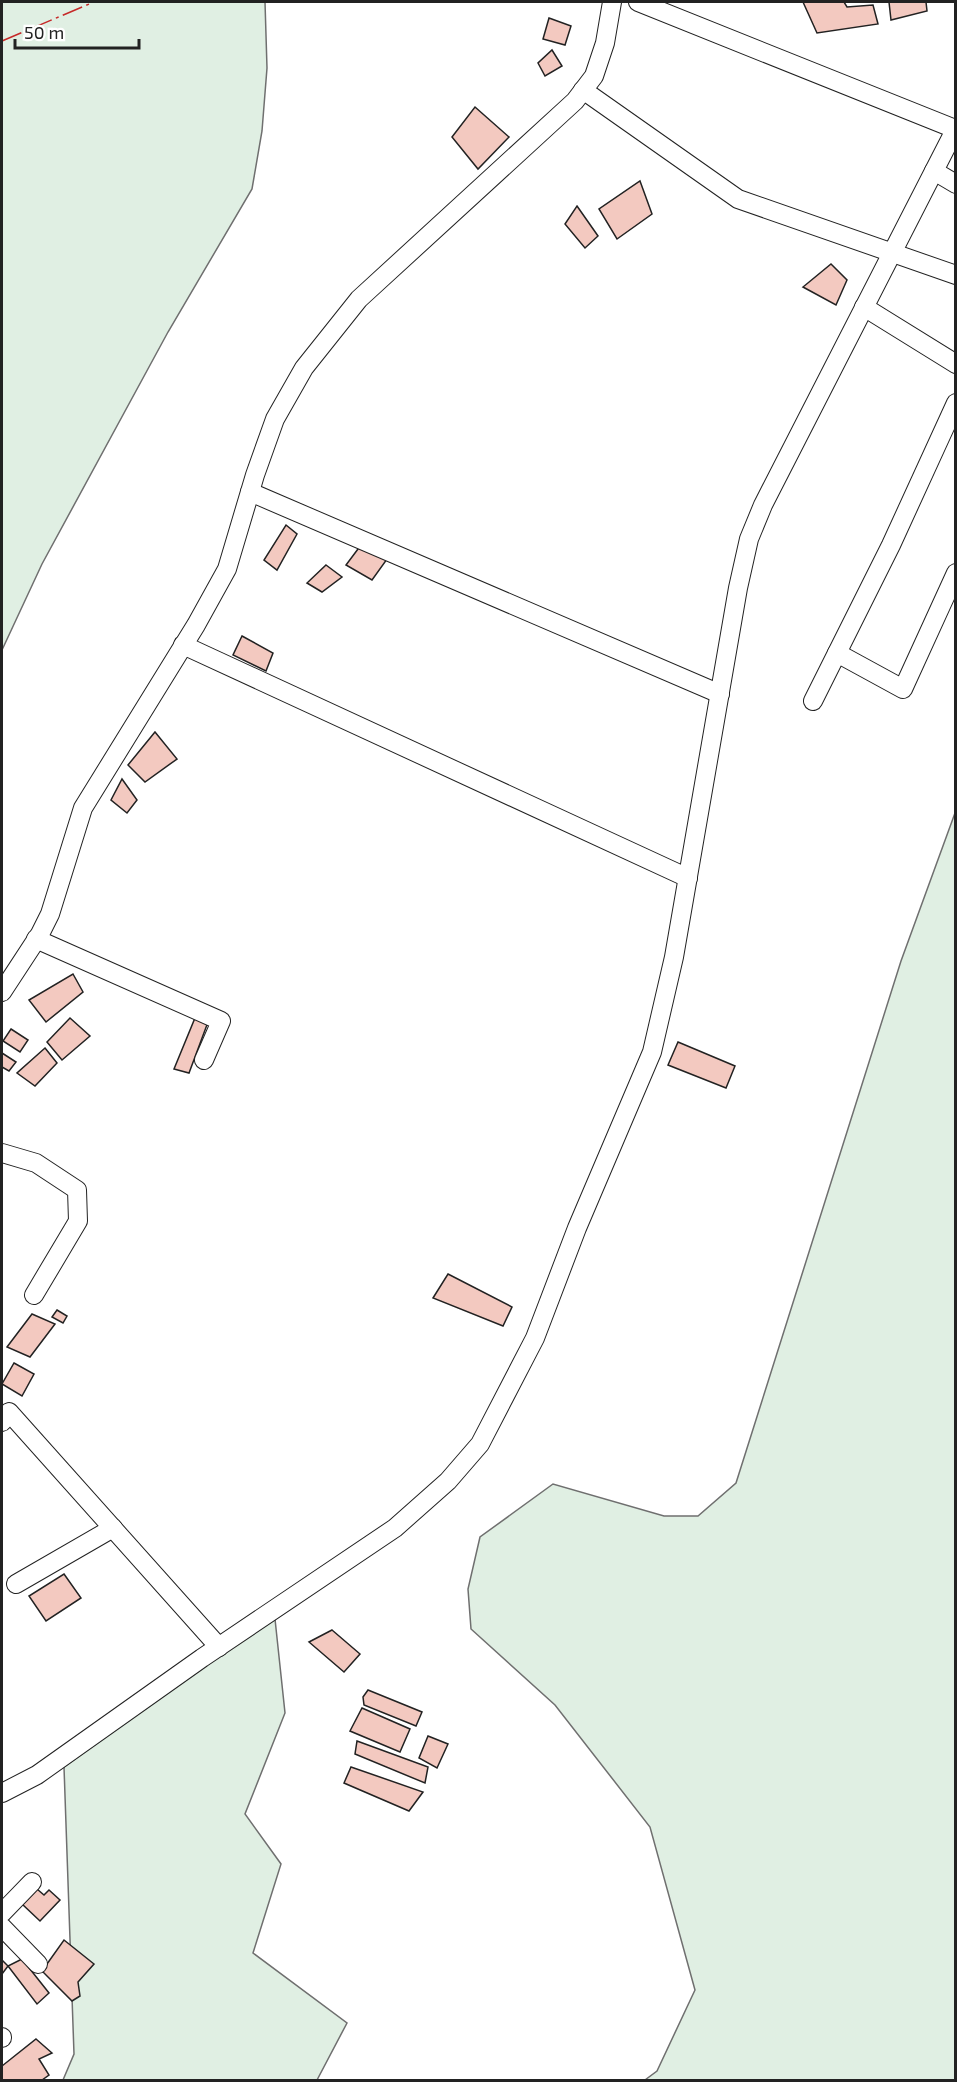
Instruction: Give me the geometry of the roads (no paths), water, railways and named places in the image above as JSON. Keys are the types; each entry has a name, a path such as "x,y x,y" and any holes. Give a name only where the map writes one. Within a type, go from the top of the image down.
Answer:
{"street":[{"path":"2,992 50,914 83,808 227,569 275,419 304,368 359,298 575,101 594,76 605,43 612,2"},
{"path":"2,1793 37,1775 394,1528 448,1481 480,1444 535,1338 577,1228 652,1052 674,957 738,588 749,539 763,505 955,129 638,2"},
{"path":"584,90 738,199 956,275"},
{"path":"934,171 956,184"},
{"path":"864,307 956,364"},
{"path":"813,701 891,545 956,403"},
{"path":"250,492 720,694"},
{"path":"837,653 903,689 956,573"},
{"path":"183,645 688,878"},
{"path":"36,939 221,1021 204,1059"},
{"path":"2,1153 36,1163 77,1190 78,1221 34,1295"},
{"path":"2,1422 9,1412 219,1647"},
{"path":"16,1584 113,1528"},
{"path":"2,1913 32,1882"},
{"path":"2,1927 38,1964"}]}
